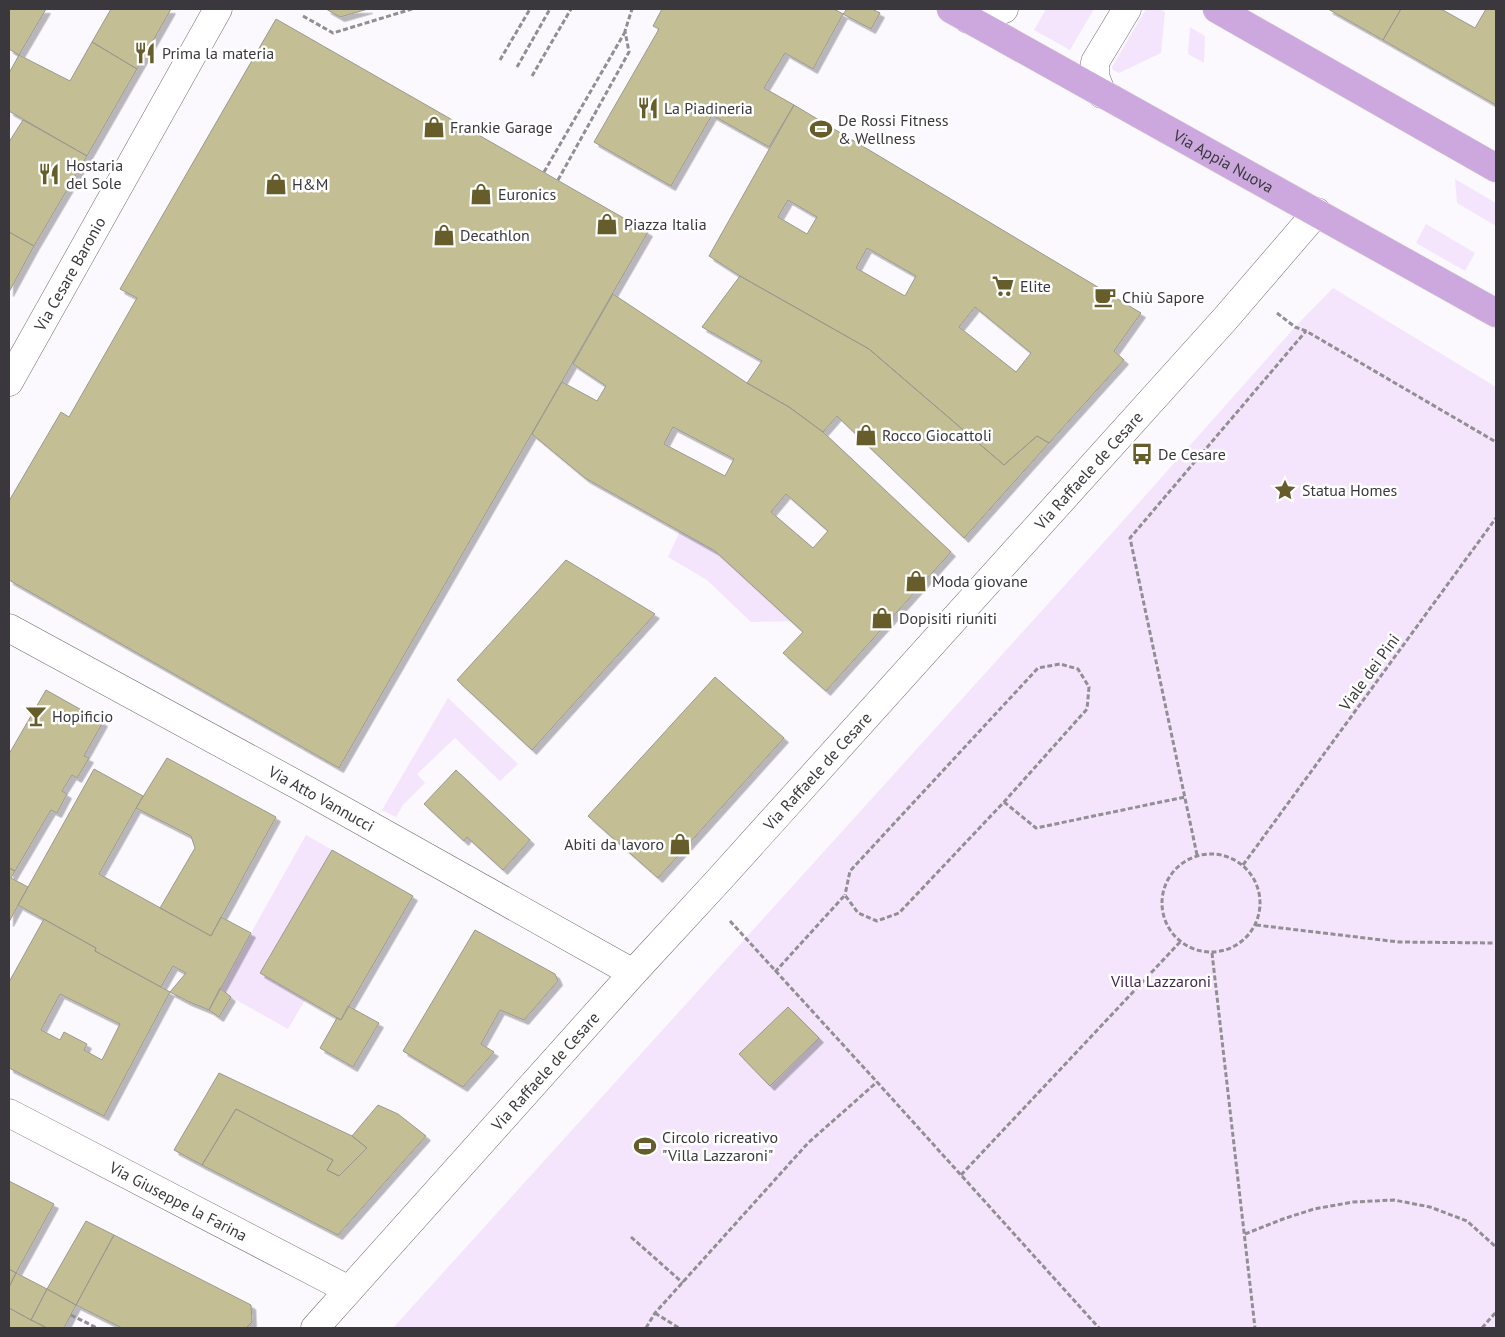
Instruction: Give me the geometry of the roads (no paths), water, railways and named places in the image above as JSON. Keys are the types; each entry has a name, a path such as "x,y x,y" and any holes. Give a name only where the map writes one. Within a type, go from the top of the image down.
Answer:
{"main road":[{"path":"1217,9 1496,168"},
{"name":"Via Appia Nuova","path":"959,14 1496,313"}],"street":[{"name":"Via Cesare Baronio","path":"9,382 218,9"},
{"path":"959,14 994,13 1004,9"},
{"path":"1102,94 1095,76 1095,62 1127,9"},
{"name":"Via Raffaele de Cesare","path":"315,1328 633,973 1249,292 1317,212"},
{"name":"Via Atto Vannucci","path":"9,628 305,789 633,973"},
{"name":"Via Giuseppe la Farina","path":"9,1113 349,1290"}],"place":[{"name":"Prima la materia","path":"145,53"},
{"name":"La Piadineria","path":"648,108"},
{"name":"Frankie Garage","path":"434,127"},
{"name":"De Rossi Fitness & Wellness","path":"821,129"},
{"name":"Hostaria del Sole","path":"49,174"},
{"name":"H&M","path":"276,184"},
{"name":"Euronics","path":"481,194"},
{"name":"Piazza Italia","path":"607,224"},
{"name":"Decathlon","path":"444,235"},
{"name":"Elite","path":"1003,286"},
{"name":"Chiù Sapore","path":"1105,297"},
{"name":"Rocco Giocattoli","path":"866,435"},
{"name":"De Cesare","path":"1142,454"},
{"name":"Statua Homes","path":"1285,490"},
{"name":"Moda giovane","path":"916,581"},
{"name":"Dopisiti riuniti","path":"882,618"},
{"name":"Hopificio","path":"36,716"},
{"name":"Abiti da lavoro","path":"680,844"},
{"name":"Circolo ricreativo \"Villa Lazzaroni\"","path":"645,1146"}],"park label":[{"name":"Villa Lazzaroni","path":"1161,981"}]}
